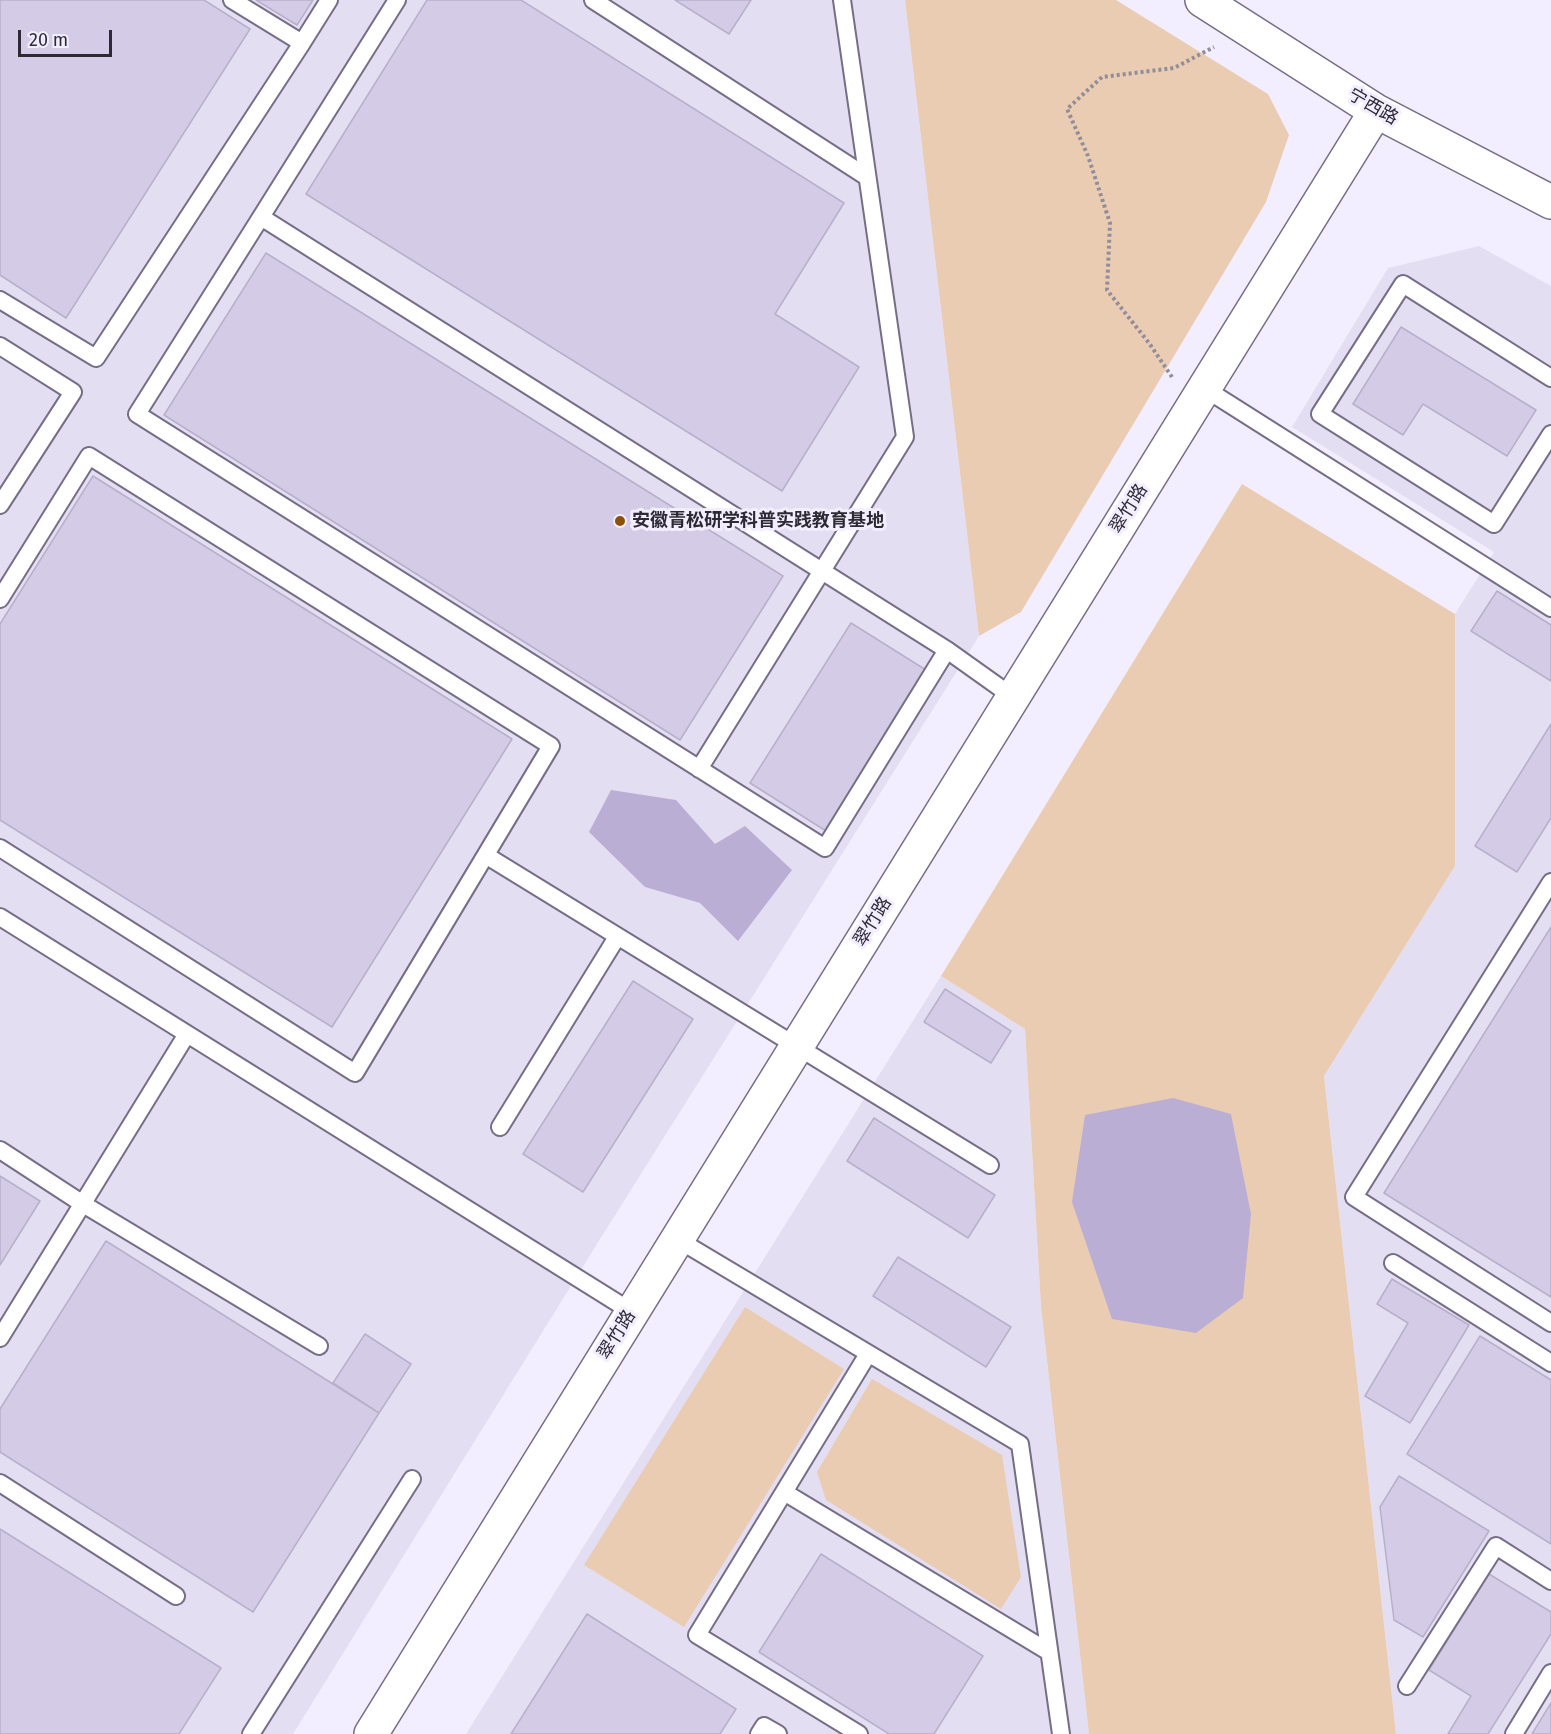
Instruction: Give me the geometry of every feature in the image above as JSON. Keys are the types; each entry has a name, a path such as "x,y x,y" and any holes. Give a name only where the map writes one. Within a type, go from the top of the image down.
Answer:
{"street":[{"name":"宁西路","path":"1202,0 1376,111 1551,202"},
{"name":"翠竹路","path":"371,1734 1376,111"}],"lane":[{"path":"232,0 302,43"},
{"path":"0,300 96,358 328,0"},
{"path":"397,0 137,414 825,848 947,650"},
{"path":"593,0 867,177"},
{"path":"699,769 905,437 842,0"},
{"path":"261,217 947,650 1013,697"},
{"path":"1551,378 1402,284 1320,414 1494,524 1551,434"},
{"path":"0,346 73,392 0,505"},
{"path":"1198,398 1551,608"},
{"path":"0,599 89,456 551,746 356,1073 0,848"},
{"path":"487,856 990,1165"},
{"path":"1551,882 1354,1197 1551,1323"},
{"path":"0,917 632,1312"},
{"path":"500,1127 617,937"},
{"path":"0,1338 187,1034"},
{"path":"0,1150 83,1204 319,1346"},
{"path":"677,1239 1020,1444 1061,1734"},
{"path":"1393,1263 1551,1363"},
{"path":"860,1734 697,1635 868,1354"},
{"path":"251,1734 412,1479"},
{"path":"0,1483 176,1596"},
{"path":"784,1492 1049,1652"},
{"path":"1407,1686 1496,1546 1551,1581"},
{"path":"1514,1734 1551,1673"},
{"path":"759,1734 764,1726 777,1734"}],"path":[{"path":"1198,398 1149,343 1107,290 1110,223 1088,156 1067,109 1102,77 1174,68 1248,29"}],"shaded area":[{"path":"0,0 905,0 979,636 597,1244 293,1734 0,1734"},
{"path":"905,0 1116,0 1268,94 1289,135 1266,202 1021,612 979,636"},
{"path":"1479,246 1551,286 1551,1734 1396,1734 1324,1076 1455,866 1455,614 1494,552 1292,427 1388,268"},
{"path":"1242,484 1455,614 1455,866 1324,1076 1396,1734 1089,1734 1041,1307 1025,1029 941,976"},
{"path":"611,790 676,800 715,844 745,826 792,870 738,941 700,903 645,887 589,832"},
{"path":"941,976 1025,1029 1041,1307 1089,1734 466,1734"},
{"path":"1173,1098 1231,1114 1251,1214 1243,1298 1196,1333 1112,1319 1072,1202 1085,1115"},
{"path":"745,1307 844,1369 684,1627 584,1565"},
{"path":"872,1379 1002,1455 1021,1577 1001,1609 826,1500 817,1472"}],"building":[{"path":"0,0 204,0 250,29 66,318 0,275"},
{"path":"256,0 313,0 297,25"},
{"path":"427,0 521,0 844,203 775,314 859,367 782,491 306,194"},
{"path":"675,0 751,0 729,34"},
{"path":"266,253 783,576 680,740 164,415"},
{"path":"1401,327 1536,410 1507,456 1423,404 1403,435 1353,404"},
{"path":"93,476 512,739 332,1027 0,820 0,624"},
{"path":"1497,591 1551,625 1551,681 1471,631"},
{"path":"851,623 926,670 826,831 750,783"},
{"path":"1551,724 1551,818 1517,872 1475,846"},
{"path":"1551,927 1551,1297 1384,1193"},
{"path":"633,981 693,1019 583,1192 523,1154"},
{"path":"945,989 1011,1031 991,1063 924,1022"},
{"path":"874,1118 995,1195 968,1238 847,1161"},
{"path":"0,1176 40,1201 0,1265"},
{"path":"106,1241 379,1413 253,1612 0,1452 0,1409"},
{"path":"898,1257 1011,1327 986,1367 873,1296"},
{"path":"1392,1279 1469,1325 1410,1423 1365,1396 1408,1323 1377,1304"},
{"path":"365,1334 411,1364 379,1413 333,1383"},
{"path":"1480,1336 1551,1380 1551,1544 1407,1454"},
{"path":"1399,1476 1489,1531 1423,1637 1394,1620 1380,1507"},
{"path":"0,1529 221,1668 179,1734 0,1734"},
{"path":"821,1554 983,1656 934,1734 889,1734 759,1652"},
{"path":"1489,1574 1551,1612 1551,1634 1488,1734 1448,1734 1471,1696 1429,1670"},
{"path":"587,1614 736,1709 720,1734 511,1734"},
{"path":"1551,1703 1551,1734 1532,1734"}],"place":[{"name":"安徽青松研学科普实践教育基地","path":"620,521"}]}
